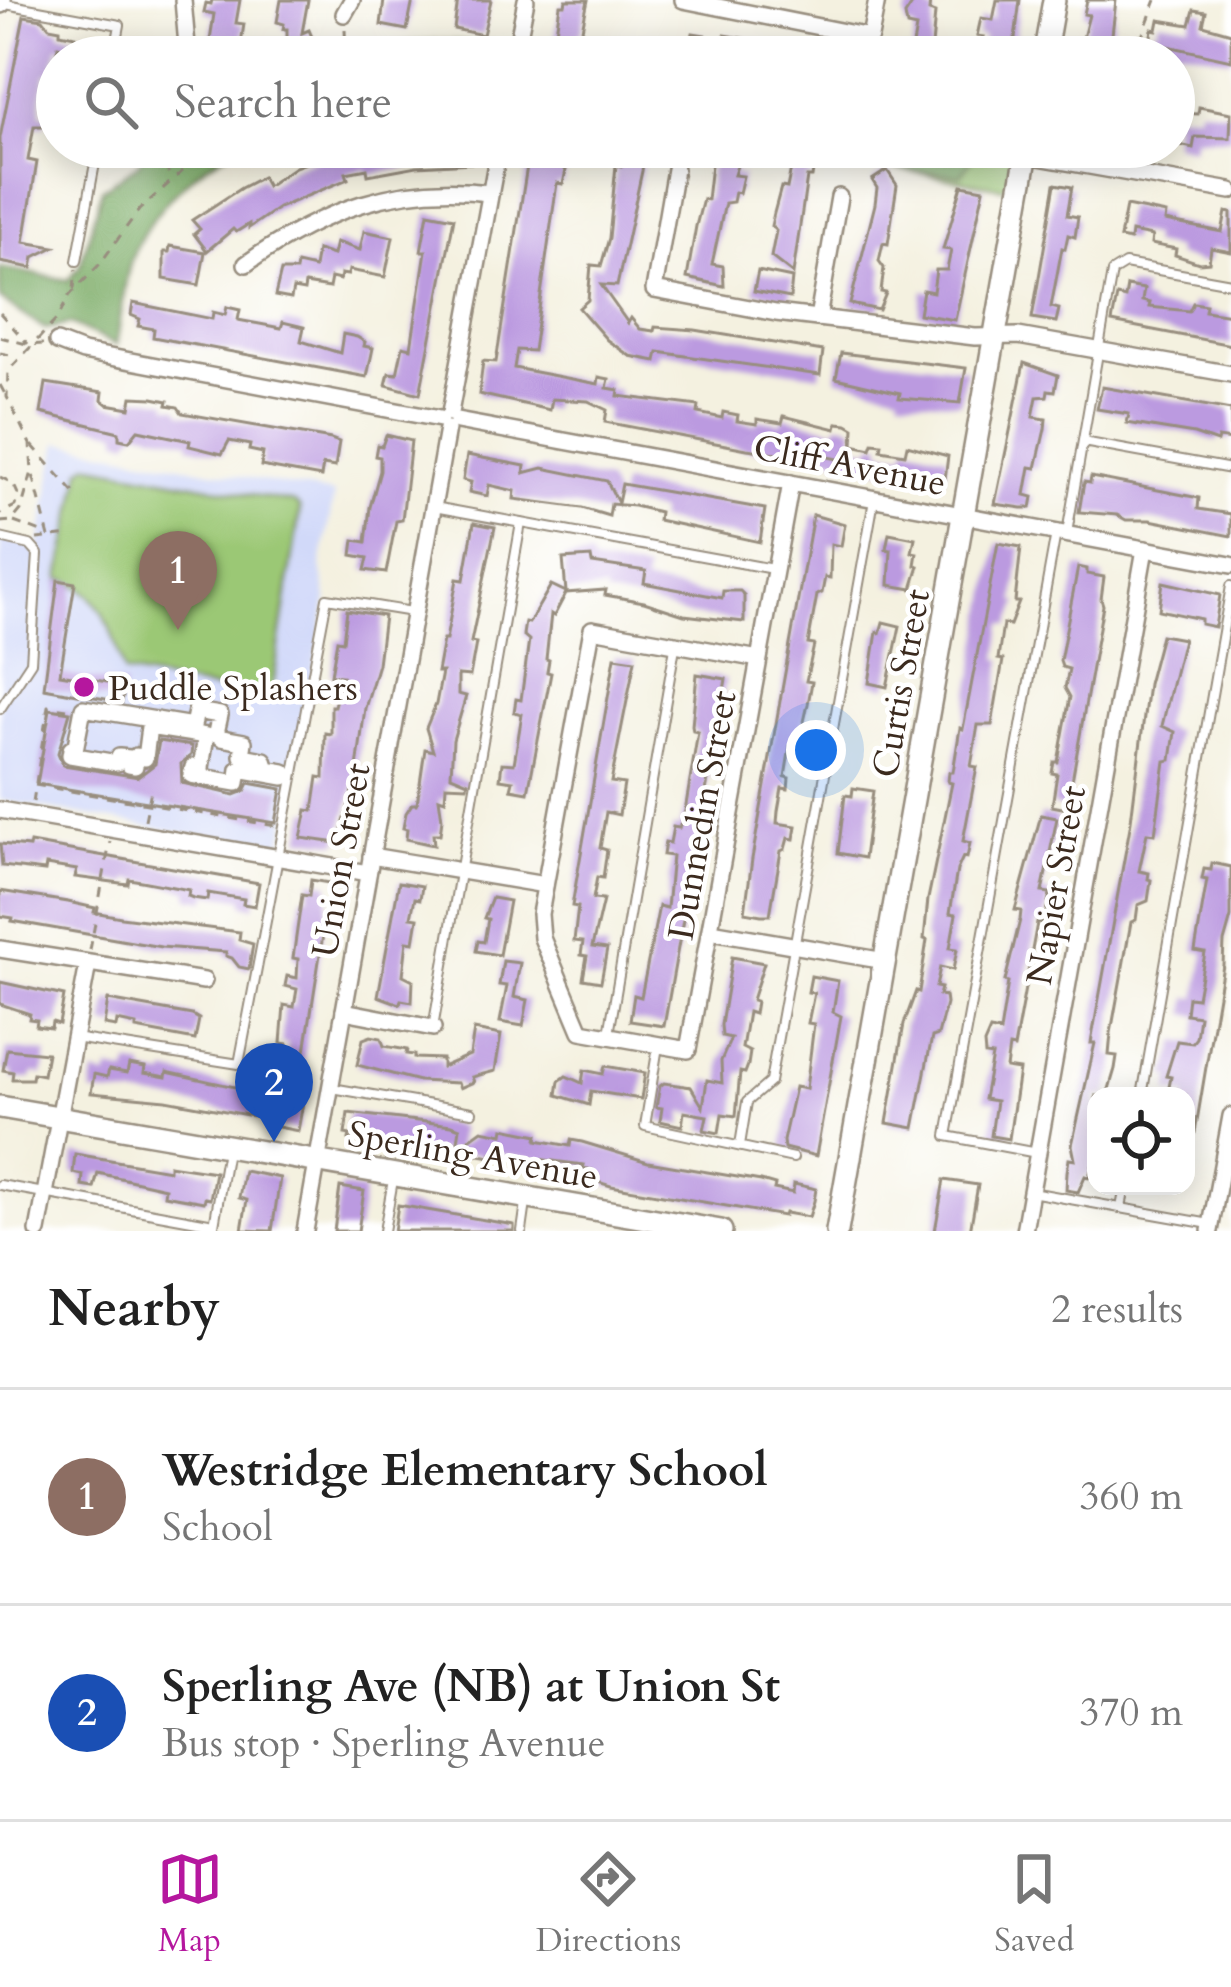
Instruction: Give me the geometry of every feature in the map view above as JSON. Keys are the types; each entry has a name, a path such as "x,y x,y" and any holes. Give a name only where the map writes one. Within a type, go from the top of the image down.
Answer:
{"street":[{"path":"183,0 186,36"},
{"path":"519,36 526,0"},
{"path":"683,0 860,36"},
{"path":"870,36 877,0"},
{"path":"1048,36 1054,0"},
{"name":"Union Street","path":"305,1231 495,168"},
{"name":"Curtis Street","path":"837,1231 1024,168"},
{"path":"1107,168 1231,190"},
{"path":"675,170 654,290 818,318 1018,336 1231,374"},
{"path":"246,264 290,232 340,208 412,193 490,194"},
{"path":"818,318 839,197"},
{"name":"Cliff Avenue","path":"57,342 83,352 1231,565"},
{"name":"Dunnedin Street","path":"658,1045 688,1050 791,483"},
{"name":"Napier Street","path":"1024,1231 1144,549"},
{"path":"658,1045 581,1031 542,938 545,885 592,629 759,659"},
{"path":"83,707 193,726 196,711 220,715 216,733 221,738 244,742 242,756 264,760 267,769 284,772 284,777 239,769 237,783 191,775 193,767 201,769 206,736 149,727 145,758 136,757 135,766 129,765 130,758 119,757 117,763 70,755 82,711 83,707"},
{"path":"0,810 368,873"},
{"path":"371,856 545,885"},
{"path":"711,932 885,961"},
{"path":"0,949 205,982"},
{"path":"38,1231 88,964"},
{"path":"344,1011 433,1028"},
{"name":"Sperling Avenue","path":"0,1107 721,1231"},
{"path":"1211,1225 1231,1116"}],"lane":[{"path":"0,2 120,25 118,36"},
{"path":"77,261 94,168"},
{"path":"1038,1153 947,1136 1112,272 1118,266 1231,284"},
{"path":"1083,442 1231,469"},
{"path":"740,1145 747,1102 770,1082 874,499"},
{"path":"433,506 775,570"},
{"path":"433,1028 521,523"},
{"path":"0,538 30,545 38,554 33,654 28,670 0,710"},
{"path":"1144,1087 1231,586"},
{"path":"74,1038 239,1064 327,598 414,612"},
{"path":"609,1036 676,644"},
{"path":"658,1045 645,1126 793,1158"},
{"path":"330,1088 472,1112"},
{"path":"0,1185 213,1227 228,1146"},
{"path":"385,1231 394,1173"},
{"path":"1031,1192 1211,1225 1231,1222"},
{"path":"1121,1208 1124,1195"},
{"path":"522,1231 527,1196"}],"path":[{"path":"1142,36 1156,0"},
{"path":"167,168 171,182"},
{"path":"7,398 8,371 58,318 73,292 99,266 139,210 186,168"},
{"path":"73,292 77,261"},
{"path":"0,313 30,346"},
{"path":"0,337 30,346"},
{"path":"0,353 19,357"},
{"path":"0,385 30,444 78,497"},
{"path":"30,444 48,536"},
{"path":"12,520 21,510 32,470"},
{"path":"0,477 13,483 18,494 15,506 0,514"},
{"path":"0,522 12,520 48,536"},
{"path":"30,545 48,536 70,535"},
{"path":"32,804 48,706 82,711"},
{"path":"35,785 278,826"},
{"path":"145,822 151,790"},
{"path":"88,964 110,842"}],"shaded area":[{"path":"58,442 334,494 321,566 327,598 281,850 0,800 0,538 30,545 38,552"}],"green space":[{"path":"133,168 204,168 164,205 134,252 116,345 70,324 45,329 0,299 0,268 68,280 80,266 102,189"},
{"path":"882,168 966,168 961,175"},
{"path":"888,168 1014,168 1011,189"},
{"path":"88,464 295,503 300,509 271,699 124,673 96,603 75,584 60,578 82,469"}],"building":[{"path":"212,0 240,0 236,23 244,24 242,36 211,36 214,14 204,12 206,3"},
{"path":"281,0 308,0 302,33 309,30 312,36 287,36 284,24 277,22"},
{"path":"384,0 413,0 407,30 381,25"},
{"path":"458,0 491,0 483,35 454,29"},
{"path":"566,0 588,0 581,34 555,36 560,5"},
{"path":"915,0 930,0 929,11 935,13 933,36 915,36 916,28 907,26 905,15"},
{"path":"997,0 1020,0 1015,36 977,36 981,18 993,20"},
{"path":"1087,0 1116,0 1112,36 1084,36 1089,15 1084,14"},
{"path":"1194,10 1206,12 1203,25 1231,33 1231,60 1195,52 1195,36 1151,36 1159,20 1190,25"},
{"path":"24,16 43,19 60,33 75,36 36,36 36,126 28,160 36,162 36,168 24,242 54,247 34,257 32,268 0,262 0,138"},
{"path":"1199,107 1231,113 1230,138 1195,137"},
{"path":"294,168 406,168 368,175 367,169 346,173 348,179 278,208 249,228 249,224 236,232 233,229 207,251 194,234 200,229 192,220 262,177 267,186"},
{"path":"527,168 563,168 533,351 517,350 514,368 598,384 599,377 609,379 607,388 619,390 618,396 699,406 698,413 722,418 723,412 738,415 737,421 782,423 784,416 836,429 837,423 847,424 854,428 853,445 871,449 873,443 882,444 881,450 905,454 907,445 948,456 945,479 605,422 607,410 588,401 552,399 550,410 479,394 483,361 496,362"},
{"path":"616,168 642,168 617,286 601,285 628,323 631,318 640,329 695,330 823,351 820,375 658,352 656,361 630,356 607,340 579,308 588,300 591,265 601,266 609,238"},
{"path":"711,168 736,168 734,175 743,176 739,193 735,192 733,202 725,203 712,264 723,266 724,286 687,278 696,226 703,199 707,200"},
{"path":"791,168 813,168 812,177 807,177 793,274 771,257 776,231 771,226 781,187 787,188"},
{"path":"887,170 897,185 888,244 883,243 879,261 884,268 881,292 886,293 879,310 850,304 875,204 877,188 872,180"},
{"path":"1055,184 1072,187 1067,215 1078,217 1075,237 1068,235 1062,248 1051,307 1059,309 1056,322 1032,318"},
{"path":"962,185 984,189 955,320 919,314 923,290 933,292 936,270 947,270 951,250 943,249"},
{"path":"1126,206 1166,214 1165,221 1222,232 1226,212 1231,213 1231,252 1211,248 1209,262 1199,263 1175,255 1176,249 1151,244 1152,236 1131,232 1130,240 1120,238"},
{"path":"428,213 454,218 420,394 386,385 389,373 397,374 403,346 411,348"},
{"path":"364,231 393,237 385,277 349,270 340,280 331,278 329,288 305,284 304,291 293,289 291,299 275,296 281,271 296,271 297,264 314,268 317,250 333,255 336,242 360,250"},
{"path":"170,246 205,252 199,285 164,279 164,252"},
{"path":"758,271 792,278 790,298 754,291"},
{"path":"1127,286 1144,289 1142,301 1150,303 1149,307 1189,311 1193,303 1206,305 1205,311 1231,315 1231,345 1112,322 1117,296 1125,298"},
{"path":"133,303 212,319 213,312 225,315 227,307 240,310 238,320 304,327 301,341 340,353 343,334 357,337 373,348 367,377 153,337 154,329 138,326 140,319 131,315"},
{"path":"841,353 966,368 960,403 899,398 900,393 836,378"},
{"path":"1024,363 1058,375 1055,391 1037,397 1033,417 1046,419 1025,495 1033,497 1031,508 995,504"},
{"path":"46,383 103,392 107,404 130,408 132,397 153,398 168,401 167,405 182,413 331,439 339,442 335,467 323,465 321,477 261,466 263,453 229,441 222,454 189,446 190,441 138,430 129,441 119,439 119,432 41,413"},
{"path":"1102,387 1231,410 1231,440 1218,438 1217,442 1127,423 1129,414 1097,409"},
{"path":"386,435 411,441 402,520 396,521 386,573 365,570 368,558 352,555 354,540 366,542 380,471 377,445 382,446"},
{"path":"467,455 525,466 524,473 543,468 607,481 618,503 622,484 765,509 760,542 658,520 659,512 634,506 611,504 609,516 514,499 515,491 489,485 487,496 469,492 471,482 463,480"},
{"path":"1091,477 1199,498 1198,509 1231,514 1231,536 1079,512 1084,482 1090,483"},
{"path":"813,515 845,524 841,546 831,544 830,578 825,577 822,593 817,595 808,644 814,645 806,681 812,682 798,748 790,746 788,789 782,788 778,811 777,823 796,826 794,839 788,838 781,851 770,915 761,915 745,912"},
{"path":"474,523 495,527 471,642 476,643 470,676 458,675 458,694 466,696 453,740 451,775 468,782 467,786 446,785 445,800 439,798 442,819 440,834 433,834 434,845 406,839 403,828 406,813 417,804 425,749 433,751 426,728 436,704 443,640 457,579 464,580"},
{"path":"889,533 915,538 912,552 917,553 915,565 919,566 912,589 889,585"},
{"path":"998,543 1021,547 1015,602 1019,602 1010,625 1003,624 998,659 1003,660 992,725 978,725 971,766 977,767 963,841 970,843 967,858 963,857 957,870 950,913 956,914 950,948 957,949 953,970 940,967 936,987 941,988 939,995 945,996 946,1004 938,1035 932,1037 914,1128 887,1123 904,1024 919,992 928,899 952,783 949,772 953,772 963,729"},
{"path":"591,557 592,563 646,571 644,583 722,598 723,591 740,591 744,622 684,615 605,595 606,590 566,593 554,616 551,614 546,659 551,673 528,792 511,789 513,781 500,779 502,763 514,764 522,714 514,712 516,699 521,700 529,640 523,635 525,622 529,623 551,585 566,592 563,559"},
{"path":"1078,567 1104,577 1103,605 1067,809 1052,806 1057,774 1052,773 1070,697 1065,688 1069,669 1060,661"},
{"path":"58,580 75,583 60,674 125,685 122,702 44,688"},
{"path":"1163,582 1220,595 1215,627 1159,610"},
{"path":"347,610 384,616 355,783 338,843 301,838 307,810 313,811 318,777 324,778 325,733 331,734 331,706 342,676 331,675"},
{"path":"883,622 900,626 887,687 869,683 877,632"},
{"path":"1161,635 1183,639 1162,726 1175,732 1171,760 1165,761 1155,834 1147,833 1139,871 1149,873 1148,901 1138,905 1136,920 1131,922 1111,1033 1109,1055 1117,1056 1110,1087 1087,1087 1087,1176 1078,1192 1066,1190 1067,1172 1069,1159 1075,1160 1072,1145 1095,1043 1091,1043 1131,821 1148,684"},
{"path":"615,657 635,660 611,782 624,784 619,815 606,812 600,848 607,850 603,878 597,877 593,899 603,900 592,947 607,949 601,982 583,979 587,956 581,955 583,942 574,941 578,907 572,906"},
{"path":"697,674 726,679 664,1026 630,1021 634,995 641,997 659,906 667,908 672,856 663,855 665,842 670,843 673,827 679,828 685,811 698,732 692,726"},
{"path":"50,709 70,712 58,753 63,765 138,777 155,764 159,741 192,746 191,755 181,764 182,783 235,795 249,783 282,789 276,823 37,784"},
{"path":"853,788 873,791 864,858 838,853 845,795 852,796"},
{"path":"1041,815 1057,818 1042,892 1050,893 1045,917 1037,923 1014,1048 1009,1047 1006,1068 1019,1070 1009,1139 991,1136 996,1101 984,1099 992,1056 985,1055 984,1044 990,1030 1000,1032 1005,981 1020,920 1021,911 1015,910"},
{"path":"30,843 259,883 255,906 243,904 244,899 208,893 207,900 193,898 189,890 129,879 128,884 75,877 77,870 46,865 45,871 2,866 0,844 29,847"},
{"path":"1212,863 1231,867 1231,917 1195,1133 1195,1087 1169,1087 1171,1077 1166,1076 1177,1041 1192,1043 1196,1038 1199,1016 1186,1014 1188,997 1197,998 1205,953 1195,951 1207,880 1202,879 1204,869 1211,870"},
{"path":"311,880 329,883 329,896 299,1090 305,1091 298,1131 268,1125 269,1119 166,1100 91,1093 94,1074 127,1073 129,1064 166,1077 167,1072 248,1090 248,1086 273,1090 288,1044 281,1043 284,1005 294,1007 297,989 285,986 287,976 297,978 298,959 293,958 302,895 309,896"},
{"path":"399,882 422,886 420,899 415,898 411,917 418,918 414,942 407,941 403,975 413,980 412,1002 401,1000 400,1004 378,996"},
{"path":"0,891 121,917 240,932 239,940 253,944 249,969 239,967 226,952 161,947 12,921 0,916"},
{"path":"492,898 509,901 499,955 476,951 478,941 484,942 488,919 484,918"},
{"path":"732,957 764,963 752,1000 756,1001 754,1014 748,1012 742,1048 750,1052 745,1073 740,1072 736,1116 722,1114 719,1133 704,1130 707,1116 684,1112 682,1126 660,1121 662,1108 656,1107 664,1083 691,1087 703,1107 707,1080 722,1083 721,1061 731,1038 722,1036 721,1025"},
{"path":"503,961 520,963 514,997 528,1000 523,1026 500,1022 507,986 499,985"},
{"path":"811,976 838,981 833,1012 841,1016 816,1156 784,1148 783,1141 795,1087 806,1089 814,1024 808,1023 814,993 808,992"},
{"path":"0,982 64,996 59,1024 36,1026 30,1014 0,1004"},
{"path":"108,1000 192,1015 199,1019 195,1040 117,1021 116,1027 104,1025"},
{"path":"474,1030 501,1035 495,1071 472,1077 474,1082 460,1088 458,1083 419,1081 357,1065 363,1039 371,1036 381,1038 384,1046 407,1050 414,1058 442,1059 442,1067 470,1055"},
{"path":"7,1049 47,1053 43,1075 12,1079 13,1072 3,1070"},
{"path":"605,1066 645,1073 641,1099 591,1091 589,1105 557,1095 559,1081 566,1076 582,1083 584,1070 603,1074"},
{"path":"348,1113 452,1125 460,1128 457,1148 482,1130 503,1134 504,1128 570,1146 571,1140 582,1142 648,1162 761,1181 793,1193 794,1184 816,1189 814,1201 809,1217 784,1216 611,1186 591,1180 592,1170 584,1165 492,1153 491,1157 420,1151 349,1139 345,1134"},
{"path":"75,1154 169,1170 169,1165 215,1172 210,1199 164,1195 165,1188 98,1173 94,1188 82,1186 83,1175 73,1173"},
{"path":"244,1171 280,1178 272,1231 242,1230 247,1200 239,1198"},
{"path":"944,1180 978,1185 970,1231 935,1231"},
{"path":"340,1187 364,1191 358,1231 334,1231"},
{"path":"398,1205 514,1225 514,1231 394,1231"}],"place":[{"name":"Westridge Elementary School","path":"178,630"},
{"name":"Puddle Splashers","path":"84,687"},
{"name":"Sperling Ave (NB) at Union St","path":"274,1142"}]}
